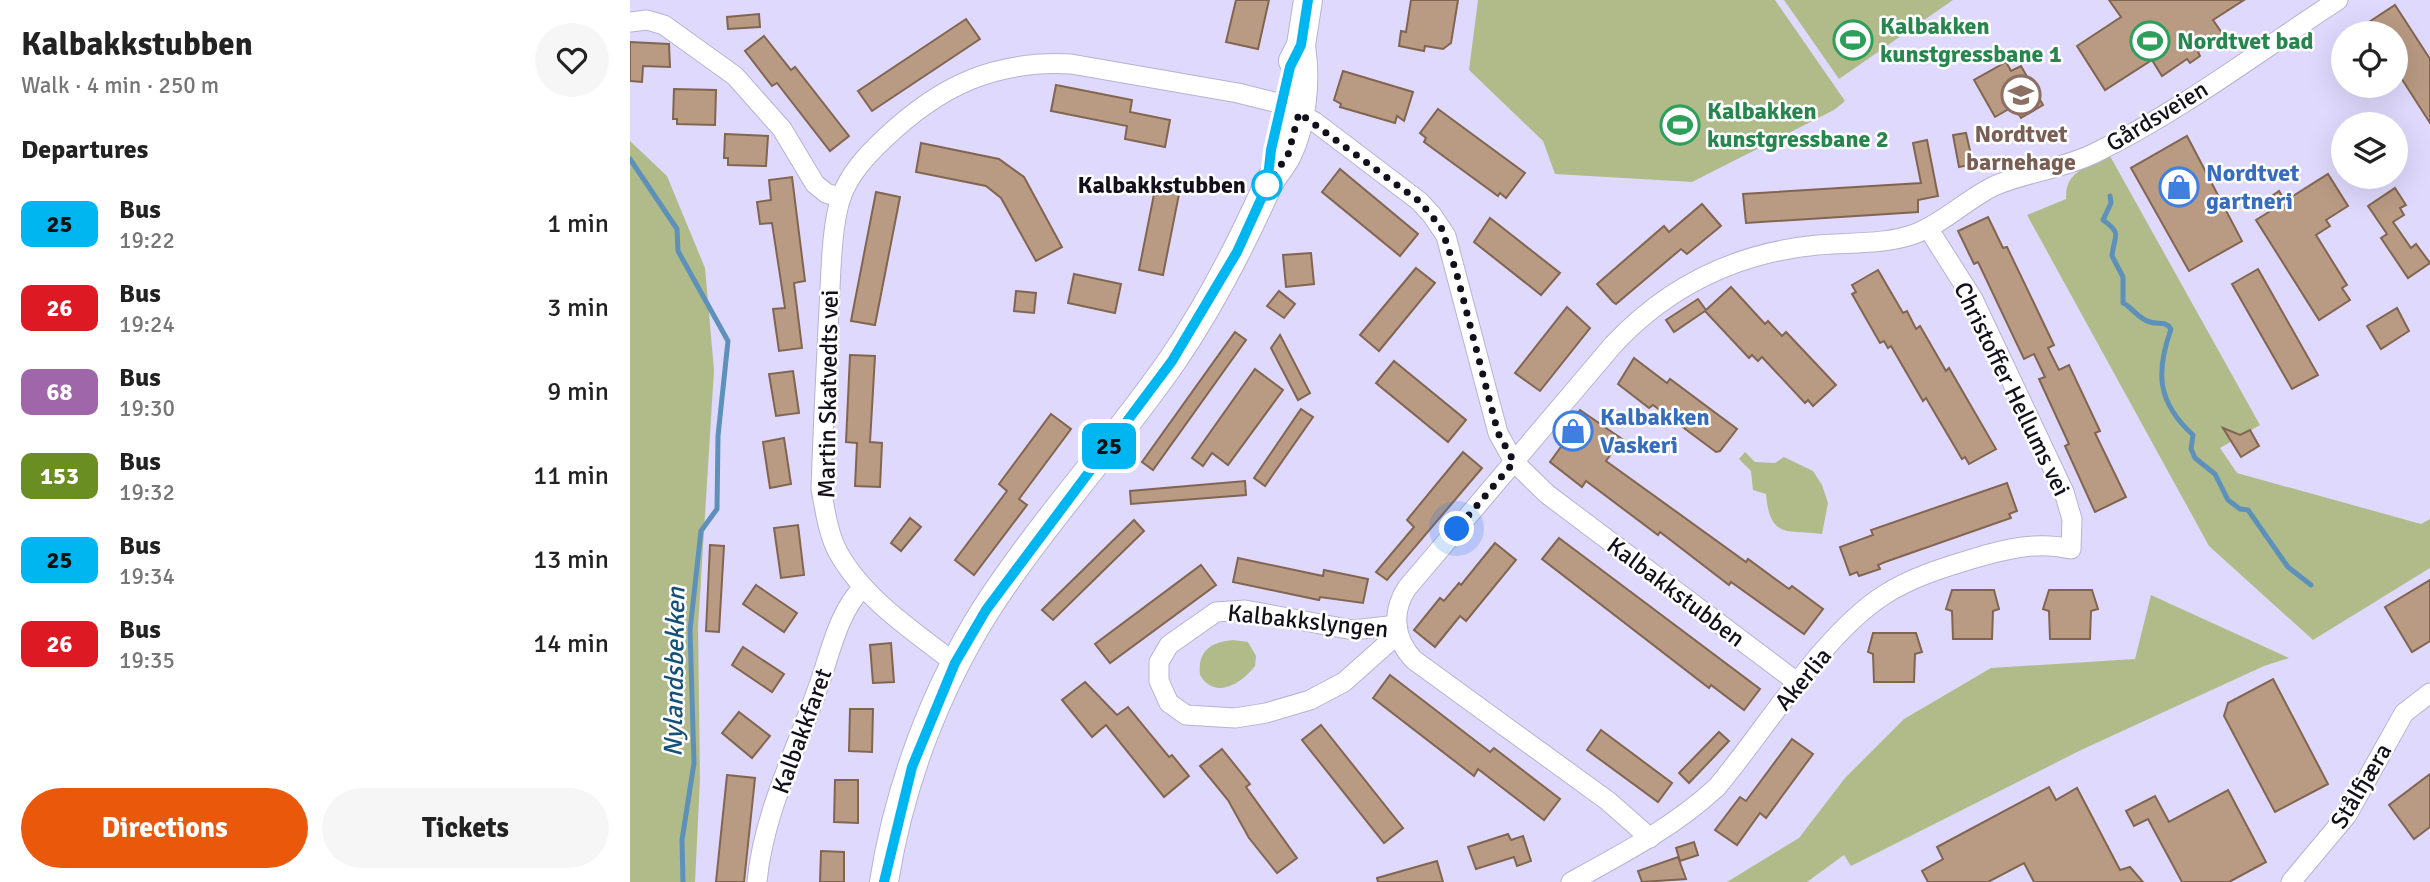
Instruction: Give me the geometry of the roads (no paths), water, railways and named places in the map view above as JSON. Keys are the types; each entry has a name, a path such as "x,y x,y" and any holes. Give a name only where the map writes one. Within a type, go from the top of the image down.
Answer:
{"main road":[{"path":"884,882 912,767 955,663 986,610 1190,334 1237,252 1267,186 1288,155 1291,108 1305,71 1301,45 1308,0"}],"street":[{"name":"Gårdsveien","path":"1928,228 1976,195 1998,184 2073,163 2117,142 2338,0"},
{"path":"630,22 647,20 664,24 735,76 782,129 815,184 826,193 841,198"},
{"name":"Martin Skatvedts vei","path":"955,663 863,586 837,551 821,489 831,269 841,198 854,172 866,156 918,108 952,86 1013,67 1042,62 1071,64 1248,95 1291,108"},
{"name":"Kalbakkstubben","path":"1291,108 1419,201 1441,227 1456,271 1498,433 1514,462 1547,494 1798,683"},
{"path":"1397,630 1399,603 1407,588 1633,324 1664,299 1702,275 1777,250 1909,236 1928,228"},
{"name":"Christoffer Hellums vei","path":"1928,228 1973,299 2064,492 2071,519 2071,549"},
{"name":"Akerlia","path":"1570,882 1650,838 1692,810 1717,787 1798,683 1854,619 1897,587 1955,564 2013,547 2042,545 2071,549"},
{"name":"Kalbakkfaret","path":"757,882 760,849 789,763 844,611 863,586"},
{"name":"Kalbakkslyngen","path":"1226,610 1245,610 1353,630 1397,630 1344,682 1310,700 1266,713 1235,718 1186,715 1169,703 1159,681 1159,662 1169,645 1208,616 1226,610"},
{"name":"Kalbakkslyngen","path":"1397,630 1402,646 1414,660 1608,801 1650,838"},
{"name":"Stålfjæra","path":"2291,882 2347,815 2404,713 2430,693"}],"waterway":[{"name":"Nylandsbekken","path":"630,159 677,229 678,251 728,341 718,436 717,509 701,531 690,630 694,763 682,840 683,882"},
{"path":"2110,196 2111,203 2103,220 2115,232 2112,256 2123,277 2123,303 2146,320 2164,324 2171,329 2163,360 2163,387 2173,411 2193,435 2191,449 2195,458 2215,474 2228,500 2240,509 2248,510 2288,567 2311,585"}],"place":[{"name":"Kalbakken kunstgressbane 1","path":"1853,40"},
{"name":"Nordtvet bad","path":"2150,41"},
{"name":"Nordtvet barnehage","path":"2021,95"},
{"name":"Kalbakken kunstgressbane 2","path":"1680,125"},
{"name":"Kalbakkstubben","path":"1267,185"},
{"name":"Nordtvet gartneri","path":"2179,187"},
{"name":"Kalbakken Vaskeri","path":"1573,431"}]}
